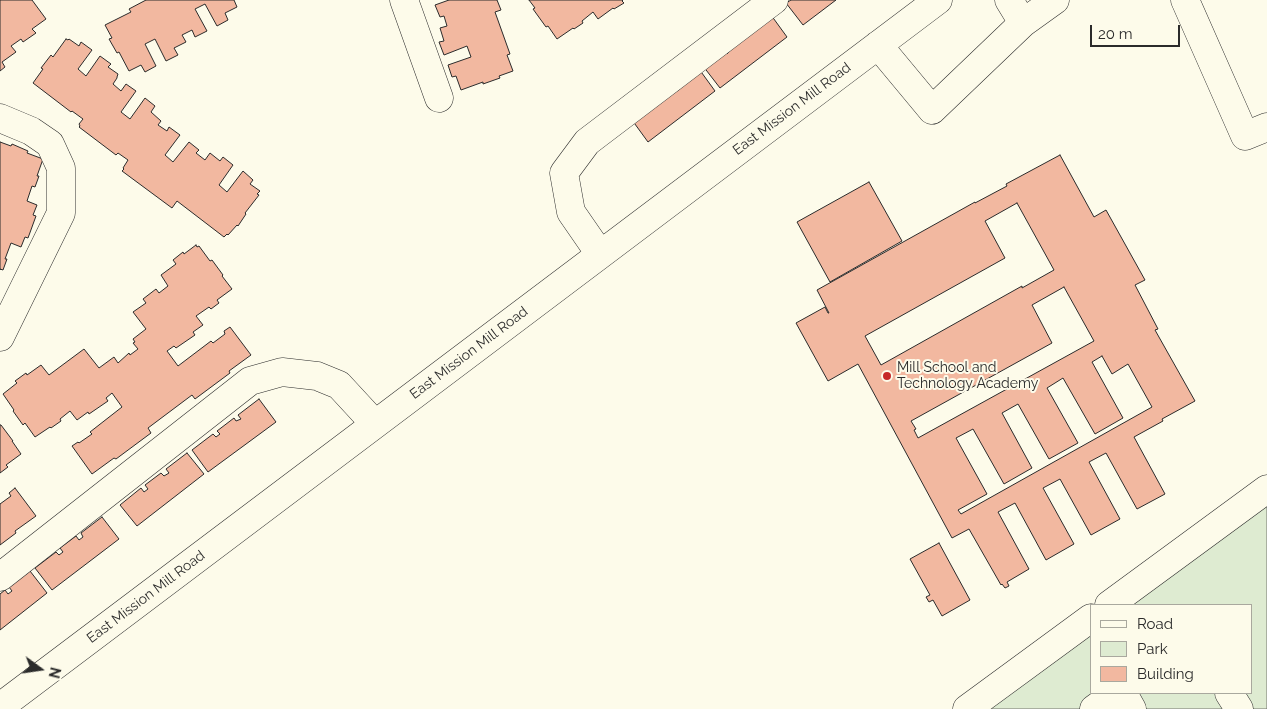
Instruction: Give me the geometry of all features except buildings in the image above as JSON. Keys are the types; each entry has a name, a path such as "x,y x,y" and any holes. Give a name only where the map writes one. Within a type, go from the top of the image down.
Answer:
{"street":[{"path":"404,0 439,98"},
{"path":"600,254 571,212 564,173 587,142 774,0"},
{"name":"East Mission Mill Road","path":"0,707 938,0"},
{"path":"1009,0 1023,23"},
{"path":"878,45 932,110 1023,23 1055,0"},
{"path":"1185,0 1245,136 1267,127"},
{"path":"0,118 31,131 50,144 61,168 61,214 0,337"},
{"path":"0,577 250,381 282,372 317,376 339,385 375,424"},
{"path":"1110,604 1267,489"},
{"path":"967,709 1090,619"},
{"path":"1094,709 1115,694"},
{"path":"1124,694 1132,709"},
{"path":"1230,694 1239,709"}],"green space":[{"path":"1267,500 1267,709 974,709 1090,627 1090,694 1252,694 1252,604 1120,604"}],"place":[{"name":"Mill School and Technology Academy","path":"887,376"}]}
